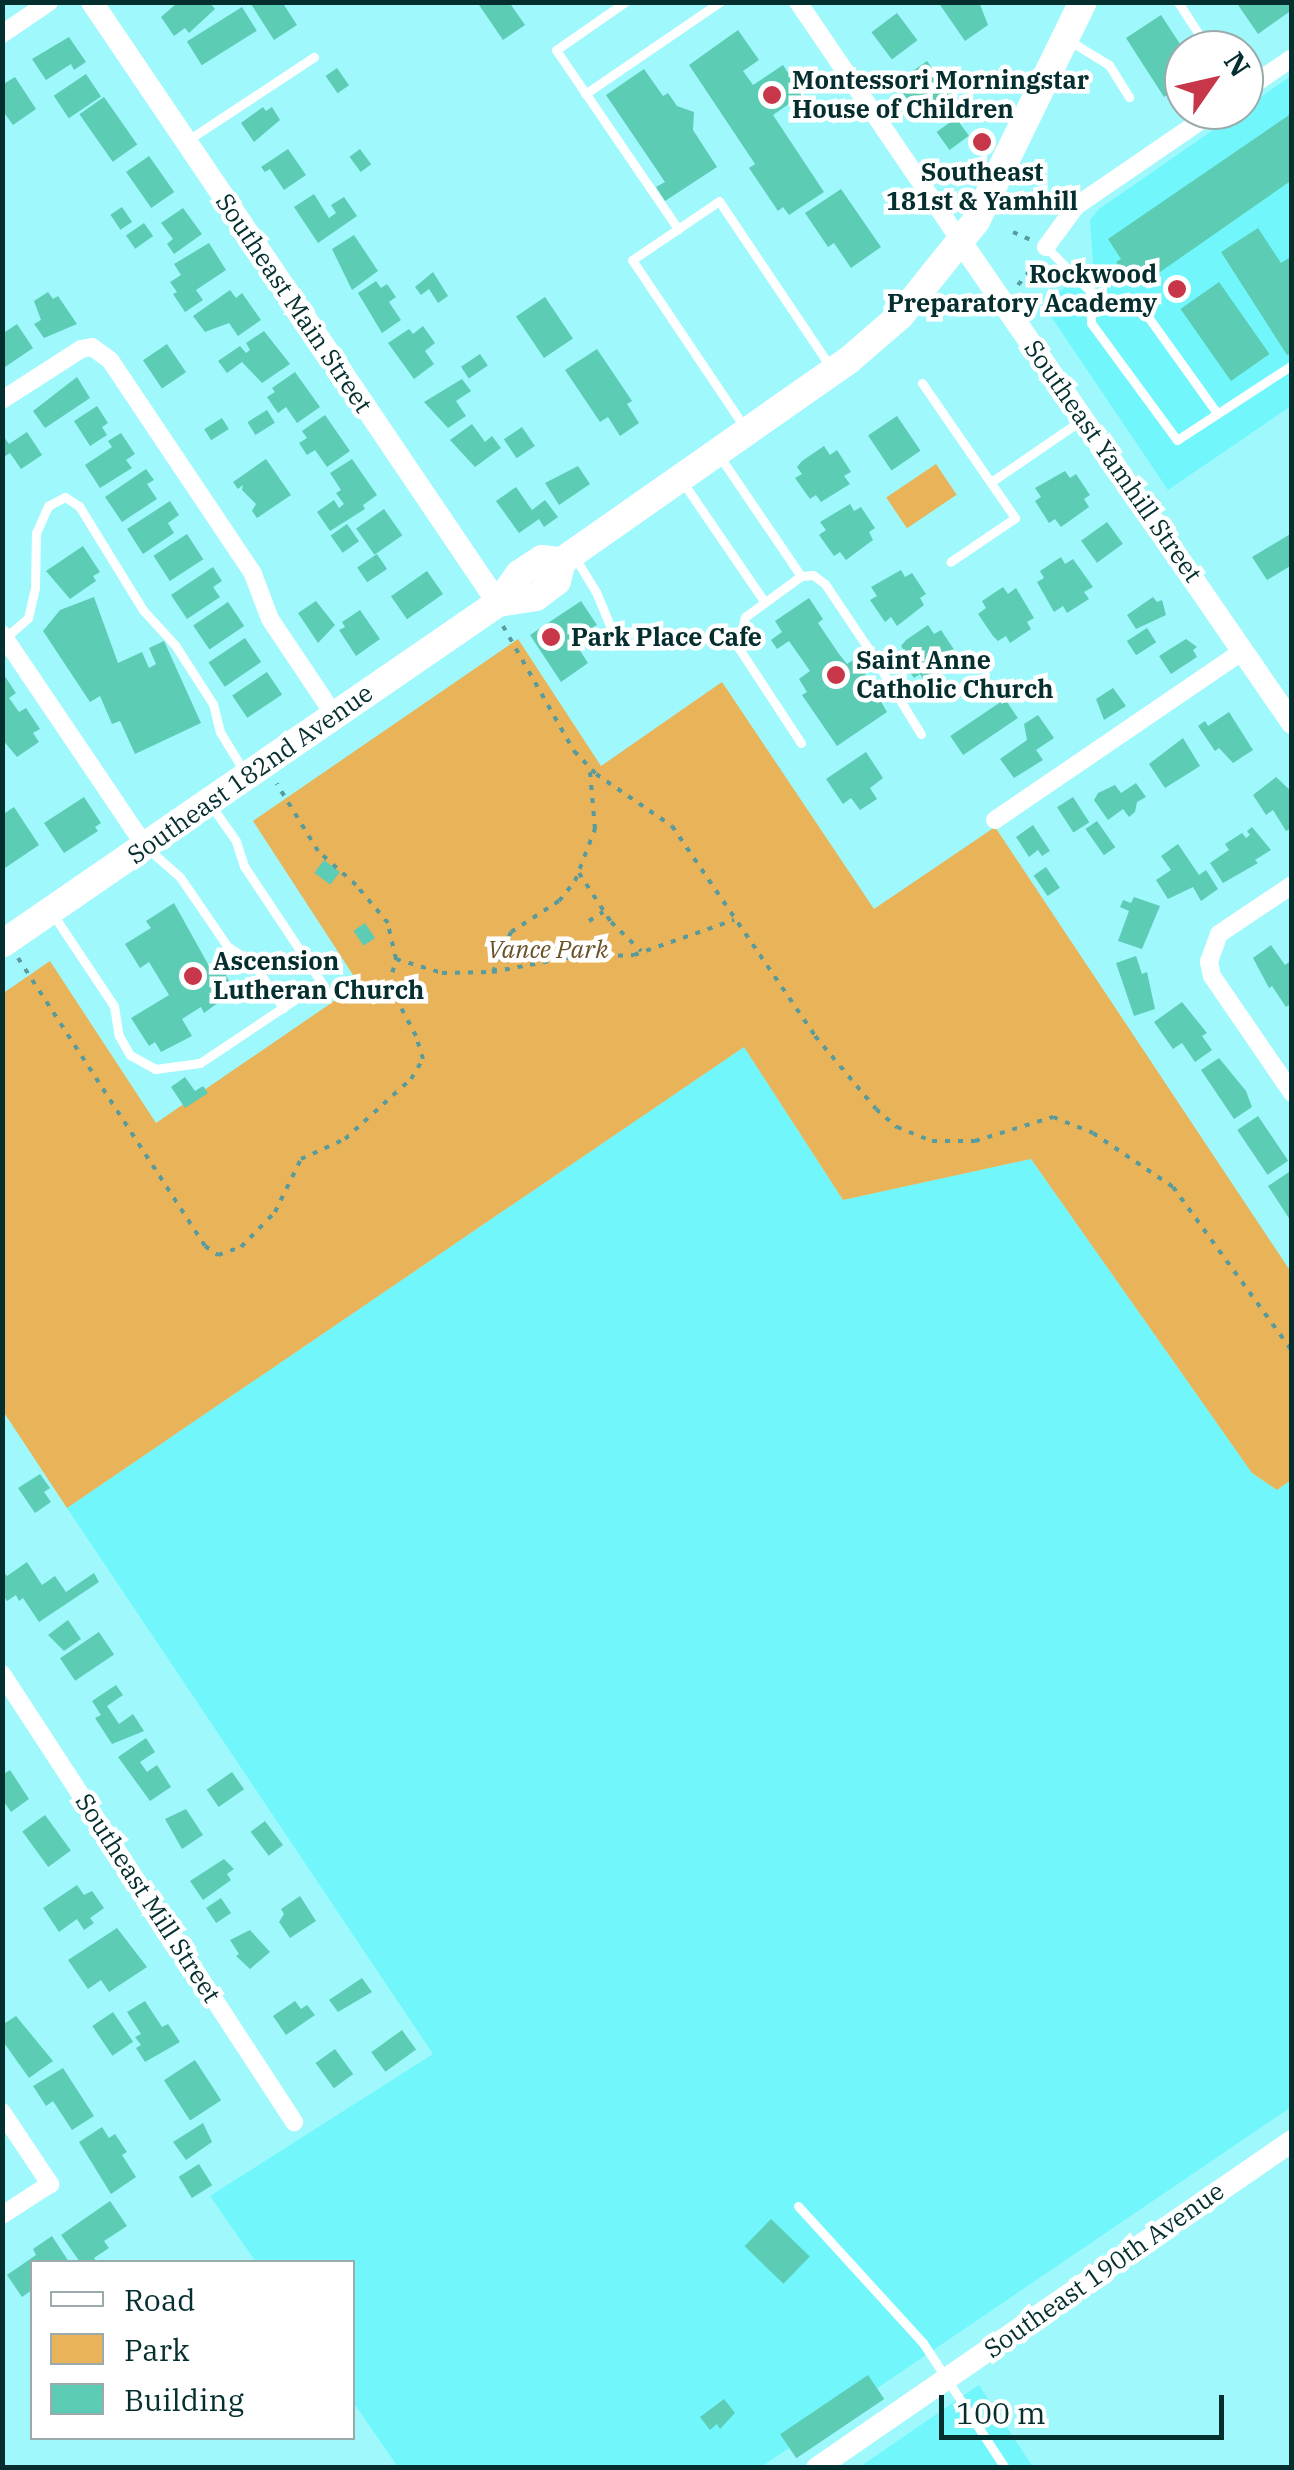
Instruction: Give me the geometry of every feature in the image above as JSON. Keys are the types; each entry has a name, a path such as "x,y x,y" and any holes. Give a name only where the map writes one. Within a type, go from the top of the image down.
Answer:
{"main road":[{"name":"Southeast 182nd Avenue","path":"5,943 494,605 536,597 558,581 567,558 834,371 900,316 961,242 1005,167 1082,2"}],"street":[{"path":"2,34 49,2"},
{"name":"Southeast Yamhill Street","path":"798,2 1292,722"},
{"name":"Southeast Main Street","path":"98,5 494,605"},
{"path":"1264,77 1292,58"},
{"path":"1046,247 1076,206 1187,130"},
{"path":"2,400 64,358 92,347 110,360 253,574 270,618 334,716"},
{"path":"4,636 145,846"},
{"path":"995,820 1243,650"},
{"path":"1292,885 1219,934 1209,962 1212,976 1292,1092"},
{"name":"Southeast Mill Street","path":"2,1674 294,2122"},
{"path":"2,2112 50,2184 2,2215"},
{"name":"Southeast 190th Avenue","path":"817,2468 1292,2141"}],"lane":[{"path":"626,2 556,50 678,229"},
{"path":"586,94 720,2"},
{"path":"1178,2 1196,30"},
{"path":"1064,37 1109,65 1129,97"},
{"path":"186,142 314,57"},
{"path":"747,431 632,260 720,201 834,371"},
{"path":"1046,247 1090,291 1146,314 1217,413"},
{"path":"1090,291 1092,323 1176,440 1292,365"},
{"path":"922,382 1015,518 950,562"},
{"path":"991,482 1082,420"},
{"path":"717,452 801,576"},
{"path":"680,479 764,601"},
{"path":"4,636 28,618 36,588 36,534 48,506 65,498 79,506 143,610 174,645 204,689 213,704 220,732 255,770"},
{"path":"567,558 596,592 616,640"},
{"path":"801,743 738,648 745,617 801,576 813,575 825,584 921,734"},
{"path":"51,911 114,1006 119,1036 130,1055 155,1069 200,1063 321,982 209,802"},
{"path":"145,846 180,877 226,946 254,964 282,1008"},
{"path":"798,2206 923,2343 1005,2468"}],"path":[{"path":"1018,284 1027,278 1046,247"},
{"path":"494,605 560,730 589,768 668,822 831,1056 897,1127 924,1139 970,1142 1060,1117 1093,1133 1172,1187 1292,1350"},
{"path":"492,972 511,932 558,901 578,873 596,820 589,768"},
{"path":"5,943 202,1241 218,1255 232,1253 257,1234 275,1212 301,1159 345,1139 417,1072 423,1060 420,1045 390,985 396,959 384,917 318,850 255,770"},
{"path":"578,873 604,912 642,952"},
{"path":"588,922 604,912"},
{"path":"396,959 442,973 492,972 566,958 642,952 734,920"}],"shaded area":[{"name":"Rockwood Preparatory Academy","path":"1291,76 1291,406 1168,490 1042,303 1084,275 1093,263 1090,220 1099,209 1213,130 1264,130 1264,95"},
{"path":"744,1047 843,1200 1031,1159 1252,1473 1277,1490 1291,1480 1291,2107 761,2467 398,2467 355,2405 355,2260 255,2260 210,2196 433,2054 67,1508"},
{"path":"979,2385 1033,2467 858,2468"}],"green space":[{"path":"936,464 957,495 907,528 886,498"},
{"name":"Vance Park","path":"518,639 601,766 722,682 874,909 995,827 1291,1272 1291,1480 1277,1490 1252,1473 1031,1159 843,1200 744,1047 67,1508 3,1411 2,994 50,961 156,1123 359,984 253,821"}],"building":[{"path":"282,2 297,25 274,40 251,4"},
{"path":"477,2 509,2 525,25 503,40"},
{"path":"938,2 979,2 988,25 965,41"},
{"path":"1236,2 1292,2 1292,10 1264,30 1255,30"},
{"path":"177,3 210,3 215,9 189,33 185,28 174,36 161,17"},
{"path":"242,7 257,31 202,65 187,41"},
{"path":"897,13 917,40 892,59 871,32"},
{"path":"1161,15 1171,30 1164,30 1164,97 1126,38"},
{"path":"738,30 759,60 743,71 753,85 783,65 802,95 773,115 824,192 789,215 783,207 778,211 749,168 755,164 689,65"},
{"path":"69,37 86,62 74,70 71,64 46,80 32,59"},
{"path":"927,61 951,93 926,112 921,106 915,110 900,89 917,76 913,71"},
{"path":"337,68 349,85 338,93 326,76"},
{"path":"644,69 663,96 668,93 677,106 694,112 693,130 717,167 665,201 656,187 665,182 606,95"},
{"path":"86,74 101,96 69,118 54,96"},
{"path":"15,77 36,109 13,125 2,110 2,85"},
{"path":"104,97 137,145 113,162 79,114"},
{"path":"263,107 266,111 272,107 280,120 254,142 241,123"},
{"path":"1292,113 1292,180 1140,286 1127,267 1122,269 1116,262 1121,259 1108,239"},
{"path":"956,118 969,136 950,150 937,132"},
{"path":"288,149 306,175 284,190 270,169 265,172 261,167"},
{"path":"360,149 371,164 361,172 349,157"},
{"path":"149,156 174,192 151,208 126,172"},
{"path":"841,189 881,247 851,268 834,243 828,247 805,213"},
{"path":"314,194 329,218 336,213 331,205 344,197 357,216 318,243 294,207"},
{"path":"122,207 132,222 120,230 110,215"},
{"path":"183,208 202,234 174,254 167,244 173,239 161,223"},
{"path":"144,223 153,236 135,249 126,236"},
{"path":"1258,228 1281,263 1292,256 1292,353 1287,355 1221,252"},
{"path":"354,235 378,271 352,290 332,249"},
{"path":"209,243 226,270 196,290 203,300 185,312 170,282 181,275 174,264"},
{"path":"433,272 448,296 438,303 429,289 421,295 415,287"},
{"path":"376,281 381,288 387,284 396,297 389,302 401,320 382,333 358,293"},
{"path":"1219,282 1269,354 1231,381 1180,309"},
{"path":"230,290 236,298 242,293 261,320 238,336 229,323 205,332 193,316"},
{"path":"48,292 53,299 58,296 77,324 44,338 34,324 41,320 34,301"},
{"path":"545,297 573,338 544,358 516,317"},
{"path":"17,324 33,348 5,367 2,334"},
{"path":"423,326 435,343 425,351 434,364 414,379 388,343 409,329 413,334"},
{"path":"264,331 290,364 262,383 242,362 227,373 218,361 240,346 246,353 250,350 246,343"},
{"path":"167,344 186,372 162,388 143,360"},
{"path":"597,349 632,401 627,404 639,423 620,436 608,417 600,422 565,370"},
{"path":"480,354 488,366 469,378 461,367"},
{"path":"295,372 320,407 297,423 286,407 278,413 267,397 275,392 272,388"},
{"path":"77,377 90,398 45,428 33,411"},
{"path":"462,379 471,391 456,401 466,416 448,428 424,402"},
{"path":"97,406 108,423 102,427 107,435 90,446 74,421"},
{"path":"267,410 275,423 255,435 247,422"},
{"path":"325,415 350,451 327,467 315,450 307,455 299,443 307,438 302,431"},
{"path":"897,416 920,451 891,470 868,436"},
{"path":"222,418 229,429 211,440 204,429"},
{"path":"472,424 485,442 492,436 501,448 475,467 450,440"},
{"path":"522,427 535,446 517,458 504,439"},
{"path":"27,432 42,455 21,469 10,453 2,458 2,434 9,444"},
{"path":"121,433 135,454 126,460 132,468 100,488 85,465 112,447 108,441"},
{"path":"824,446 830,455 837,450 851,472 844,476 850,484 821,502 816,495 810,499 795,478 802,474 797,467 802,461"},
{"path":"266,459 291,495 257,518 252,511 256,504 242,490 243,485 238,489 233,482"},
{"path":"352,459 377,495 363,505 365,509 330,531 317,512 334,500 339,508 344,504 336,493 341,490 330,473"},
{"path":"578,466 590,484 559,505 545,483"},
{"path":"146,469 154,480 147,484 157,499 122,522 105,497"},
{"path":"1065,471 1070,478 1076,474 1090,495 1084,499 1089,507 1061,527 1055,519 1049,523 1035,501 1041,497 1035,488"},
{"path":"516,487 532,510 545,500 558,517 544,527 539,519 519,533 496,501"},
{"path":"170,501 179,515 168,523 174,533 143,554 127,529"},
{"path":"850,504 854,511 861,507 875,528 869,532 873,540 846,560 840,552 834,556 819,535 826,530 820,522"},
{"path":"384,509 402,535 375,555 356,529"},
{"path":"1107,522 1123,544 1097,563 1081,541"},
{"path":"347,524 359,541 343,553 331,535"},
{"path":"1292,533 1292,565 1267,580 1252,557"},
{"path":"187,534 203,559 170,581 153,556"},
{"path":"83,546 100,572 93,576 96,581 70,599 46,571"},
{"path":"377,554 387,569 367,582 357,567"},
{"path":"1061,557 1065,564 1073,559 1093,587 1084,592 1089,599 1067,613 1063,606 1054,612 1037,582 1044,578 1040,571"},
{"path":"213,567 222,581 213,587 220,597 187,619 171,595"},
{"path":"901,570 905,577 912,573 926,594 920,598 924,605 897,626 891,617 885,622 870,600 877,596 871,587"},
{"path":"427,571 443,594 407,619 391,596"},
{"path":"1003,587 1008,594 1016,588 1034,618 1027,622 1031,629 1010,643 1006,636 998,641 978,614 986,608 982,601"},
{"path":"94,597 118,663 142,652 149,668 156,664 149,648 164,641 201,723 135,754 120,721 112,724 100,696 90,702 43,631 60,610"},
{"path":"1153,597 1157,602 1162,600 1166,615 1136,629 1127,615"},
{"name":"Saint Anne Catholic Church","path":"809,598 823,619 818,623 839,654 847,664 856,658 887,712 837,746 802,695 807,692 799,679 810,671 789,641 777,649 771,640 782,632 775,621"},
{"path":"316,601 335,625 318,643 298,613"},
{"path":"581,601 597,625 593,627 599,636 579,649 588,663 561,682 530,635"},
{"path":"228,602 244,626 209,650 193,625"},
{"path":"360,610 380,639 356,656 339,630 345,627 342,622"},
{"path":"928,625 934,634 941,630 955,651 948,655 954,664 925,682 920,674 914,678 899,657 906,653 901,646 906,640"},
{"path":"1147,628 1156,642 1136,655 1127,641"},
{"path":"245,638 261,662 225,687 209,663"},
{"path":"1186,639 1197,647 1193,650 1197,657 1171,674 1159,656"},
{"path":"2,672 16,693 9,698 19,712 26,708 40,729 33,733 39,742 17,757 2,739"},
{"path":"267,672 282,694 247,718 232,695"},
{"path":"1113,688 1126,706 1104,720 1096,699"},
{"path":"1005,699 1018,718 963,755 950,736"},
{"path":"1229,712 1253,750 1233,763 1219,748 1215,751 1198,726 1205,721 1208,726"},
{"path":"1038,715 1054,738 1036,750 1043,760 1014,778 1000,759 1027,740 1024,724"},
{"path":"1183,738 1200,766 1165,788 1149,764"},
{"path":"866,752 883,778 870,788 877,799 860,810 851,798 843,804 826,779"},
{"path":"1276,777 1292,792 1292,828 1286,831 1273,810 1266,815 1253,795"},
{"path":"1136,783 1146,797 1137,802 1135,812 1129,817 1123,809 1108,820 1094,800 1098,793 1115,785 1121,793"},
{"path":"84,797 101,823 95,827 98,831 64,853 44,823"},
{"path":"1073,797 1089,822 1073,833 1057,807"},
{"path":"14,807 39,845 2,870 2,815"},
{"path":"1097,821 1115,847 1104,855 1086,829"},
{"path":"1033,825 1050,851 1042,856 1038,850 1029,857 1016,837"},
{"path":"1252,827 1271,850 1255,860 1258,863 1223,883 1210,863 1229,850 1225,844 1242,833 1246,838 1250,835 1247,831"},
{"path":"1178,844 1199,875 1206,870 1218,889 1201,901 1193,887 1168,899 1156,880 1171,870 1161,856"},
{"path":"324,860 340,872 330,885 314,873"},
{"path":"1046,867 1060,888 1048,896 1034,875"},
{"path":"1134,897 1160,906 1142,949 1118,941 1129,911 1120,907 1123,900 1131,903"},
{"name":"Ascension Lutheran Church","path":"174,903 209,966 221,965 234,991 204,1013 201,1007 182,1019 192,1036 161,1052 155,1042 149,1046 131,1018 169,995 149,962 140,968 125,944 151,928 146,921"},
{"path":"365,923 375,938 363,946 353,931"},
{"path":"1271,945 1285,965 1292,960 1292,1003 1286,1007 1272,986 1269,988 1253,958"},
{"path":"1136,956 1142,974 1147,972 1155,1009 1134,1016 1116,963"},
{"path":"1182,1002 1207,1033 1202,1036 1212,1050 1195,1062 1182,1043 1173,1049 1154,1022"},
{"path":"1219,1058 1246,1091 1252,1107 1234,1119 1201,1070"},
{"path":"185,1077 195,1091 203,1086 208,1093 185,1108 171,1087"},
{"path":"1258,1116 1288,1161 1267,1175 1237,1130"},
{"path":"1289,1172 1292,1176 1292,1223 1268,1186"},
{"path":"40,1474 50,1488 44,1492 51,1502 35,1513 18,1488"},
{"path":"27,1562 42,1585 55,1576 66,1592 94,1573 99,1582 39,1622 23,1598 19,1601 16,1595 7,1601 2,1594 2,1570 7,1576"},
{"path":"68,1620 81,1639 64,1651 48,1635"},
{"path":"99,1632 114,1654 75,1681 60,1658"},
{"path":"116,1685 123,1695 107,1706 119,1724 133,1714 144,1731 112,1744 95,1718 101,1715 92,1701"},
{"path":"146,1738 155,1752 140,1762 147,1772 157,1765 171,1787 150,1801 118,1757"},
{"path":"10,1770 29,1799 11,1812 2,1799 2,1775"},
{"path":"232,1772 244,1789 219,1807 207,1790"},
{"path":"186,1809 203,1835 182,1849 165,1819"},
{"path":"45,1815 71,1851 48,1867 22,1831"},
{"path":"265,1821 283,1845 269,1856 251,1832"},
{"path":"224,1859 234,1869 227,1874 231,1880 203,1900 190,1881"},
{"path":"77,1885 84,1895 92,1891 104,1908 90,1918 94,1923 84,1930 77,1919 59,1932 43,1908"},
{"path":"300,1896 316,1921 290,1938 279,1922 284,1914 281,1909"},
{"path":"221,1898 231,1913 216,1923 206,1908"},
{"path":"117,1928 147,1967 109,1992 101,1980 88,1989 68,1960"},
{"path":"250,1930 270,1952 250,1969 236,1956 239,1954 230,1940"},
{"path":"362,1978 372,1992 338,2012 329,2000"},
{"path":"145,2001 162,2027 168,2024 180,2042 145,2062 136,2048 141,2045 135,2037 141,2034 127,2012"},
{"path":"295,2001 301,2009 307,2005 315,2015 286,2035 273,2016"},
{"path":"113,2012 133,2042 112,2056 92,2026"},
{"path":"16,2016 53,2061 29,2078 2,2040 2,2025"},
{"path":"402,2030 416,2049 385,2072 371,2052"},
{"path":"335,2049 353,2074 334,2088 316,2063"},
{"path":"195,2060 221,2100 190,2120 164,2080"},
{"path":"63,2068 94,2116 72,2130 53,2101 46,2106 33,2086"},
{"path":"203,2123 212,2142 186,2160 173,2142"},
{"path":"102,2127 109,2138 115,2134 136,2177 111,2194 79,2142"},
{"path":"199,2164 212,2185 192,2198 179,2177"},
{"path":"110,2201 127,2226 104,2241 109,2248 96,2260 79,2260 61,2235"},
{"path":"771,2219 810,2257 783,2284 745,2246"},
{"path":"52,2236 68,2260 30,2260 30,2291 22,2297 7,2275 36,2255 33,2249"},
{"path":"868,2375 884,2399 796,2458 780,2434"},
{"path":"724,2399 735,2413 720,2429 717,2424 710,2430 700,2417"}],"place":[{"name":"Montessori Morningstar House of Children","path":"772,95"},
{"name":"Southeast 181st & Yamhill","path":"982,142"},
{"name":"Rockwood Preparatory Academy","path":"1177,289"},
{"name":"Park Place Cafe","path":"551,637"},
{"name":"Saint Anne Catholic Church","path":"836,675"},
{"name":"Ascension Lutheran Church","path":"193,976"}]}
